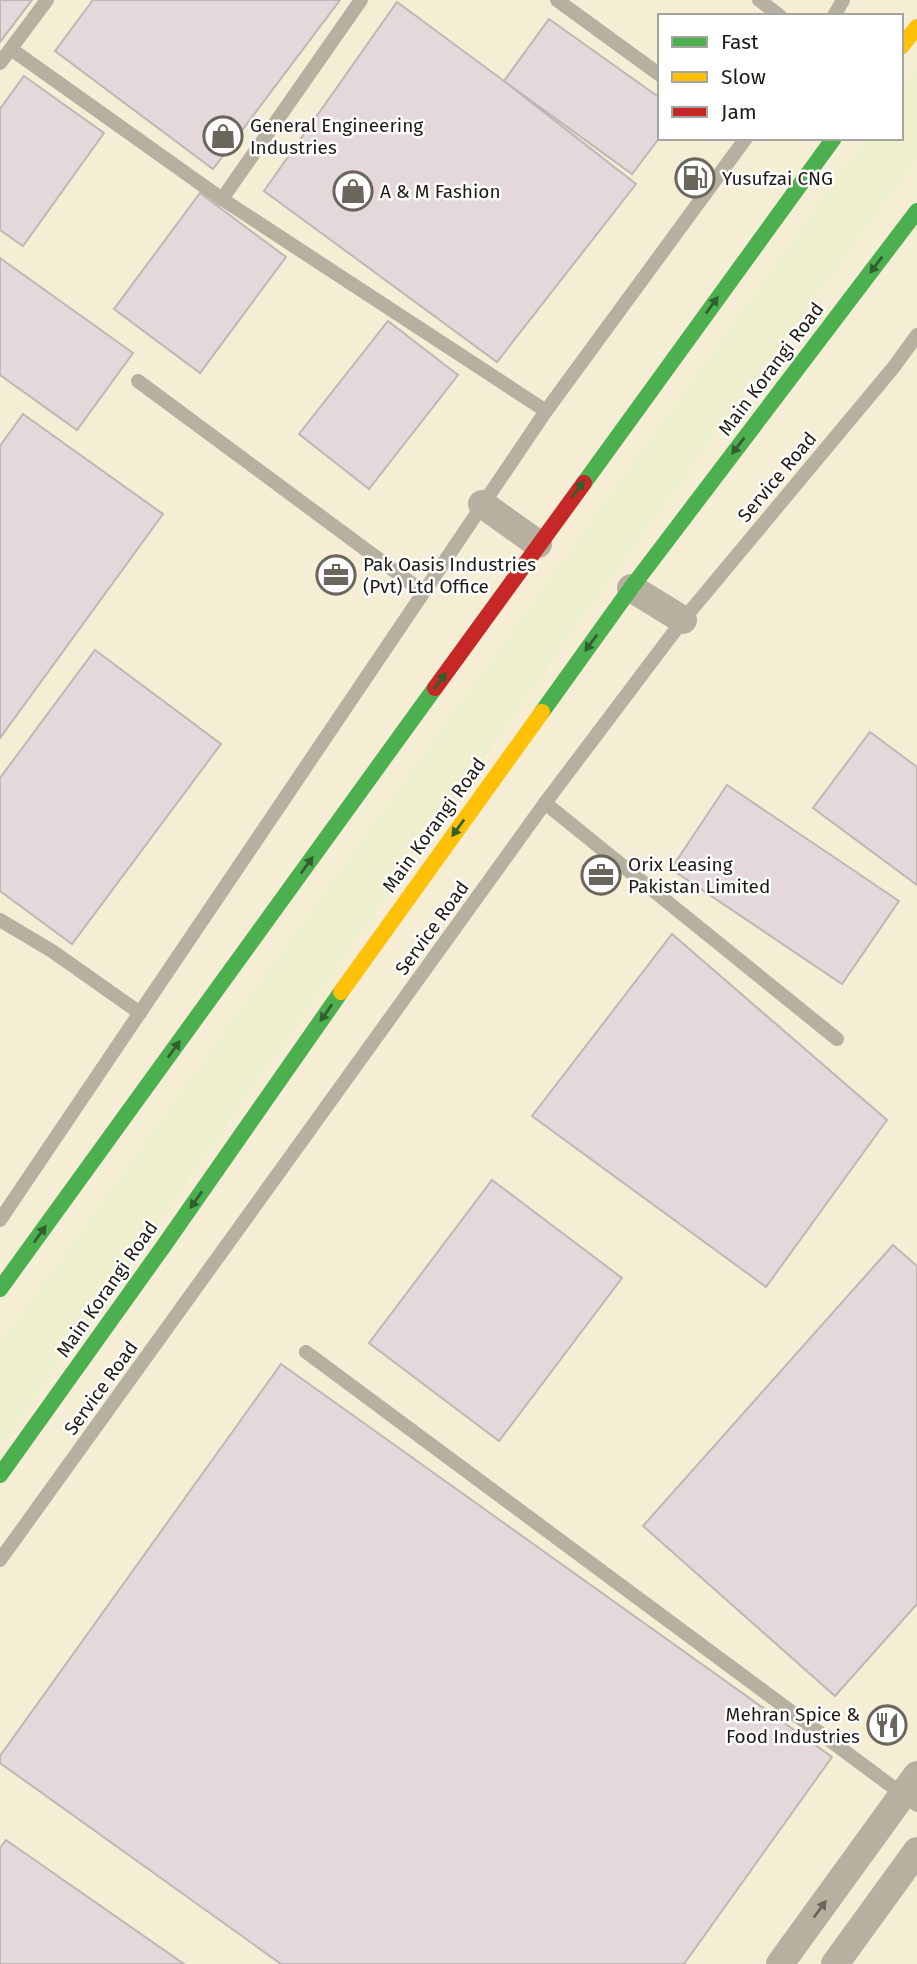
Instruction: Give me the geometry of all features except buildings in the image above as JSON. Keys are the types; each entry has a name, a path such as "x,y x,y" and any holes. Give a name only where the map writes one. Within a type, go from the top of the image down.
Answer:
{"main road":[{"path":"903,44 917,27"},
{"path":"0,1289 833,140"},
{"name":"Main Korangi Road","path":"0,1475 367,954 631,588 917,211"}],"street":[{"path":"482,504 538,544"},
{"path":"631,588 683,620"},
{"path":"780,1964 912,1791"},
{"path":"835,1964 917,1851"}],"lane":[{"path":"0,63 47,0"},
{"path":"222,198 361,0"},
{"path":"557,0 658,74"},
{"path":"759,0 777,14"},
{"path":"11,49 222,198 546,411"},
{"path":"0,1220 546,411 745,140"},
{"name":"Service Road","path":"0,1560 545,803 683,620 893,368 917,335"},
{"path":"138,381 423,592"},
{"path":"545,803 837,1039"},
{"path":"0,920 51,951 140,1013"},
{"path":"306,1352 912,1791"}],"shaded area":[{"path":"0,0 917,0 917,1964 0,1964"}],"green space":[{"path":"917,67 917,159 582,619 0,1448 0,1343 865,140 903,140 903,86"}],"traffic: fast":[{"path":"584,483 833,140"},
{"path":"542,712 631,588 917,211"},
{"path":"0,1289 435,688"},
{"path":"0,1475 341,992"}],"traffic: slow":[{"path":"903,44 917,27"},
{"path":"341,992 542,712"}],"traffic: jam":[{"path":"435,688 584,483"}],"place":[{"name":"General Engineering Industries","path":"223,136"},
{"name":"Yusufzai CNG","path":"695,178"},
{"name":"A & M Fashion","path":"353,191"},
{"name":"Pak Oasis Industries (Pvt) Ltd Office","path":"336,575"},
{"name":"Orix Leasing Pakistan Limited","path":"601,875"},
{"name":"Mehran Spice & Food Industries","path":"887,1725"}]}
